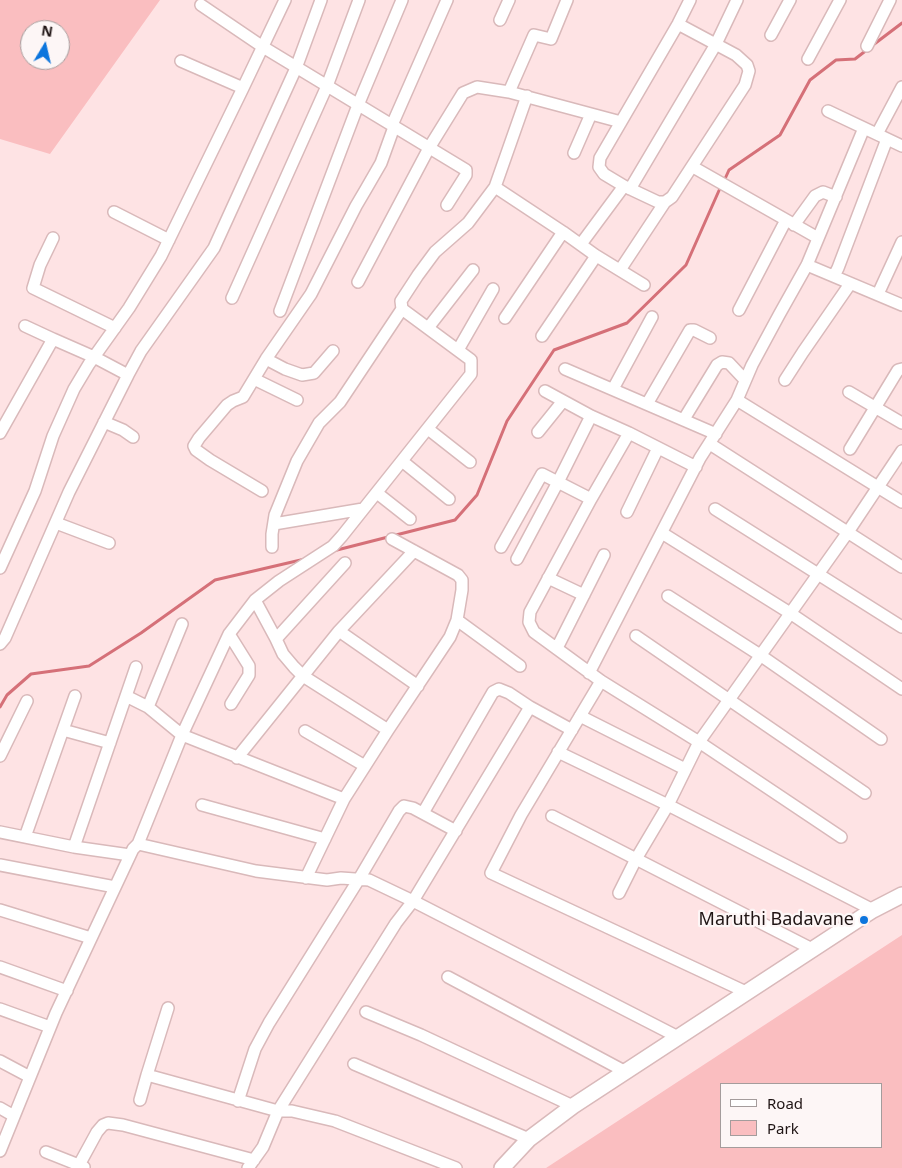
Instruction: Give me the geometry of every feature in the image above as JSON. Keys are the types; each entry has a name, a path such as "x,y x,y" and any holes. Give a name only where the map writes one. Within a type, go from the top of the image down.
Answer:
{"street":[{"path":"0,568 35,490 53,436 74,389 94,357 130,308 162,256 285,0"},
{"path":"0,644 6,638 69,492 128,375 141,351 214,248 296,68 320,0"},
{"path":"232,298 327,86 359,0"},
{"path":"280,312 358,105 402,0"},
{"path":"262,491 210,460 196,450 194,446 227,405 244,397 266,359 312,294 380,163 393,126 447,0"},
{"path":"500,20 509,0"},
{"path":"509,92 534,35 551,39 567,0"},
{"path":"665,202 658,202 627,188 604,174 599,167 600,158 690,0"},
{"path":"581,244 627,188 716,44 737,0"},
{"path":"771,35 790,0"},
{"path":"808,59 840,0"},
{"path":"867,46 890,0"},
{"path":"201,5 263,48 466,170 466,176 447,205"},
{"path":"620,270 665,202 672,198 746,86 749,72 747,65 736,55 678,24"},
{"path":"181,61 244,88"},
{"path":"358,282 429,148 463,93 476,87 509,92 621,122"},
{"path":"834,276 882,137 902,87"},
{"path":"272,547 275,516 297,460 319,423 340,402 402,309 401,301 418,275 435,252 468,223 495,187 527,96"},
{"path":"828,111 902,146"},
{"path":"574,153 591,114"},
{"path":"590,673 700,458 737,400 779,315 808,265 864,128"},
{"path":"693,167 818,238"},
{"path":"495,187 564,232 595,255 644,285"},
{"path":"739,310 790,222 815,196 823,192 836,197"},
{"path":"114,212 169,240"},
{"path":"505,318 564,232"},
{"path":"53,238 40,265 33,288 115,328"},
{"path":"878,294 902,242"},
{"path":"542,336 595,255"},
{"path":"808,265 902,305"},
{"path":"428,328 473,270"},
{"path":"785,380 850,284"},
{"path":"458,350 493,289"},
{"path":"0,1149 50,1027 130,855 138,844 182,735 229,634 255,600 279,581 333,546 471,374 471,360 402,309"},
{"path":"613,389 652,317"},
{"path":"25,326 94,357 128,375"},
{"path":"647,404 690,330 710,338"},
{"path":"0,432 53,339"},
{"path":"266,359 302,375 314,373 333,351"},
{"path":"684,420 717,365 722,362 729,363 746,380"},
{"path":"565,369 716,434"},
{"path":"850,449 898,370 902,369"},
{"path":"254,379 297,400"},
{"path":"545,391 590,416 696,467"},
{"path":"849,392 902,422"},
{"path":"737,400 902,502"},
{"path":"538,432 563,401"},
{"path":"517,559 558,482 590,416"},
{"path":"104,422 123,430 133,437"},
{"path":"428,429 470,462"},
{"path":"628,433 590,499 530,612 529,622 534,632 601,681 699,742 841,837"},
{"path":"710,444 902,567"},
{"path":"627,512 658,448"},
{"path":"620,893 636,859 668,805 699,742 848,532 902,451"},
{"path":"402,461 449,499"},
{"path":"501,547 542,474 590,499"},
{"path":"377,492 410,519"},
{"path":"274,524 364,509"},
{"path":"714,509 902,627"},
{"path":"56,523 109,543"},
{"path":"662,533 790,613 902,689"},
{"path":"306,878 344,799 450,637 457,620 462,590 462,580 458,575 392,539"},
{"path":"236,758 340,630 414,551"},
{"path":"557,648 604,555"},
{"path":"276,639 345,563"},
{"path":"548,578 584,595"},
{"path":"668,596 760,655 880,739"},
{"path":"255,600 283,654 303,676 388,730"},
{"path":"457,620 520,666"},
{"path":"148,707 182,624"},
{"path":"340,630 418,686"},
{"path":"229,634 249,666 250,675 231,704"},
{"path":"636,636 865,793"},
{"path":"74,847 136,667"},
{"path":"601,681 521,815 491,873 746,992"},
{"path":"423,813 493,692 499,689 509,693 572,730"},
{"path":"25,837 74,696"},
{"path":"126,696 148,707 182,735 236,758 344,799"},
{"path":"0,756 27,701"},
{"path":"46,1152 82,1167 97,1132 103,1125 108,1123 123,1125 251,1164 263,1147 278,1111 396,923 413,901 530,707"},
{"path":"580,716 685,769"},
{"path":"63,730 110,742"},
{"path":"305,731 365,766"},
{"path":"558,752 668,805 873,910"},
{"path":"202,805 325,839"},
{"path":"238,1100 255,1049 269,1023 399,811 404,806 413,808 456,831"},
{"path":"552,816 812,949"},
{"path":"0,832 74,847 130,855"},
{"path":"138,844 256,871 327,880 341,878 369,880 678,1037"},
{"path":"0,865 115,887"},
{"path":"502,1168 529,1140 573,1106 812,949 873,910 902,895"},
{"path":"0,910 91,938"},
{"path":"0,967 67,991"},
{"path":"448,977 626,1072"},
{"path":"140,1100 168,1008"},
{"path":"0,1010 50,1027"},
{"path":"366,1012 573,1106"},
{"path":"0,1061 30,1077"},
{"path":"354,1064 529,1140"},
{"path":"147,1075 278,1111 292,1111 335,1120 456,1168"},
{"path":"0,1108 14,1116"}],"green space":[{"path":"0,0 160,0 50,154 0,139"},
{"path":"902,935 902,1168 546,1168"}],"waterway":[{"path":"873,45 902,23"},
{"path":"724,181 729,170 780,135 810,80 836,60 855,59 868,49"},
{"path":"333,551 455,520 477,495 507,421 554,350 627,323 686,265 721,186"},
{"path":"0,707 7,695 31,674 89,666 141,633 215,580 305,559"}],"place":[{"name":"Maruthi Badavane","path":"864,920"}]}
